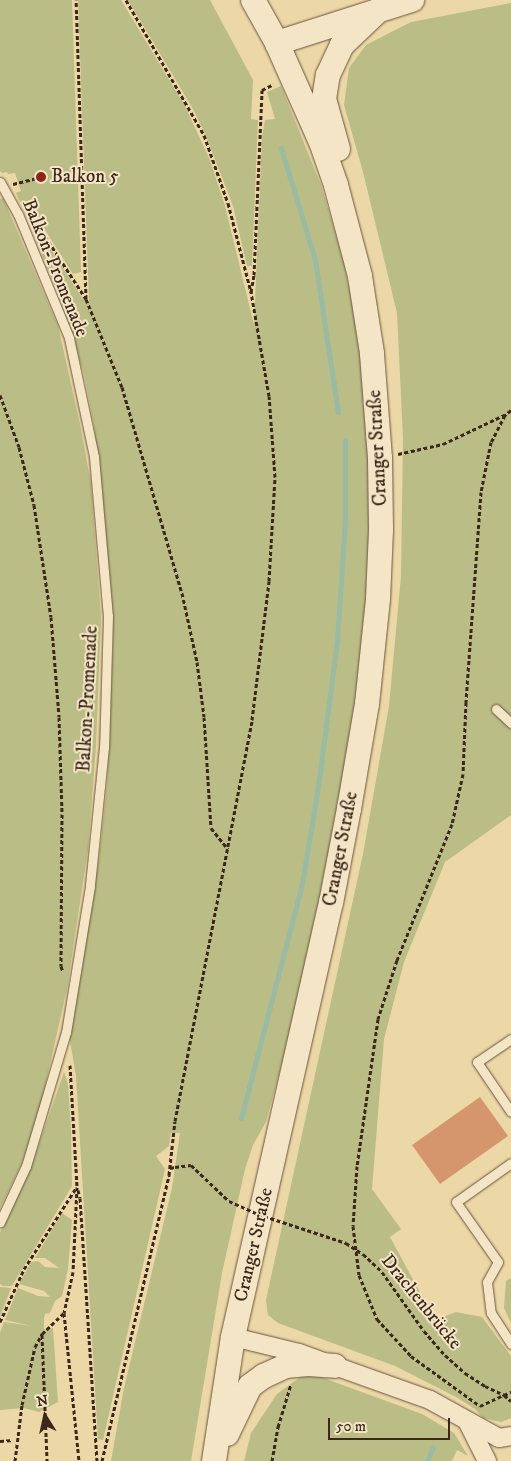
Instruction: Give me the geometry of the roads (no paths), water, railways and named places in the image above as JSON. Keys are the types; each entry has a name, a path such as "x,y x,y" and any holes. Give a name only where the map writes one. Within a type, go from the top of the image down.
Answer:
{"main road":[{"name":"Cranger Straße","path":"215,1461 233,1337 331,903 351,800 367,704 378,599 380,458 372,353 360,276 336,185 321,142 277,43 253,0"},
{"path":"277,43 381,8 412,0"},
{"name":"Cranger Straße","path":"372,353 379,317 362,233 324,99 328,75 342,45 381,8"},
{"name":"Cranger Straße","path":"215,1461 250,1386 264,1376 285,1366 336,1366"}],"street":[{"name":"Cranger Straße","path":"233,1337 300,1353 430,1400 499,1438 511,1436"},
{"path":"467,1421 488,1461"}],"lane":[{"name":"Balkon-Promenade","path":"0,182 18,214 69,338 94,457 108,616 104,747 90,886 72,986 66,1032 26,1166 0,1222"},
{"path":"496,709 511,723"},
{"path":"511,1039 477,1062 511,1112"},
{"path":"511,1163 456,1202 498,1262 487,1282 491,1313 511,1344"}],"waterway":[{"path":"281,148 315,260 338,412"},
{"path":"241,1118 302,884 318,787 337,641 345,520 345,440"},
{"path":"427,1461 433,1447"}],"place":[{"name":"Balkon 5","path":"41,177"}]}
